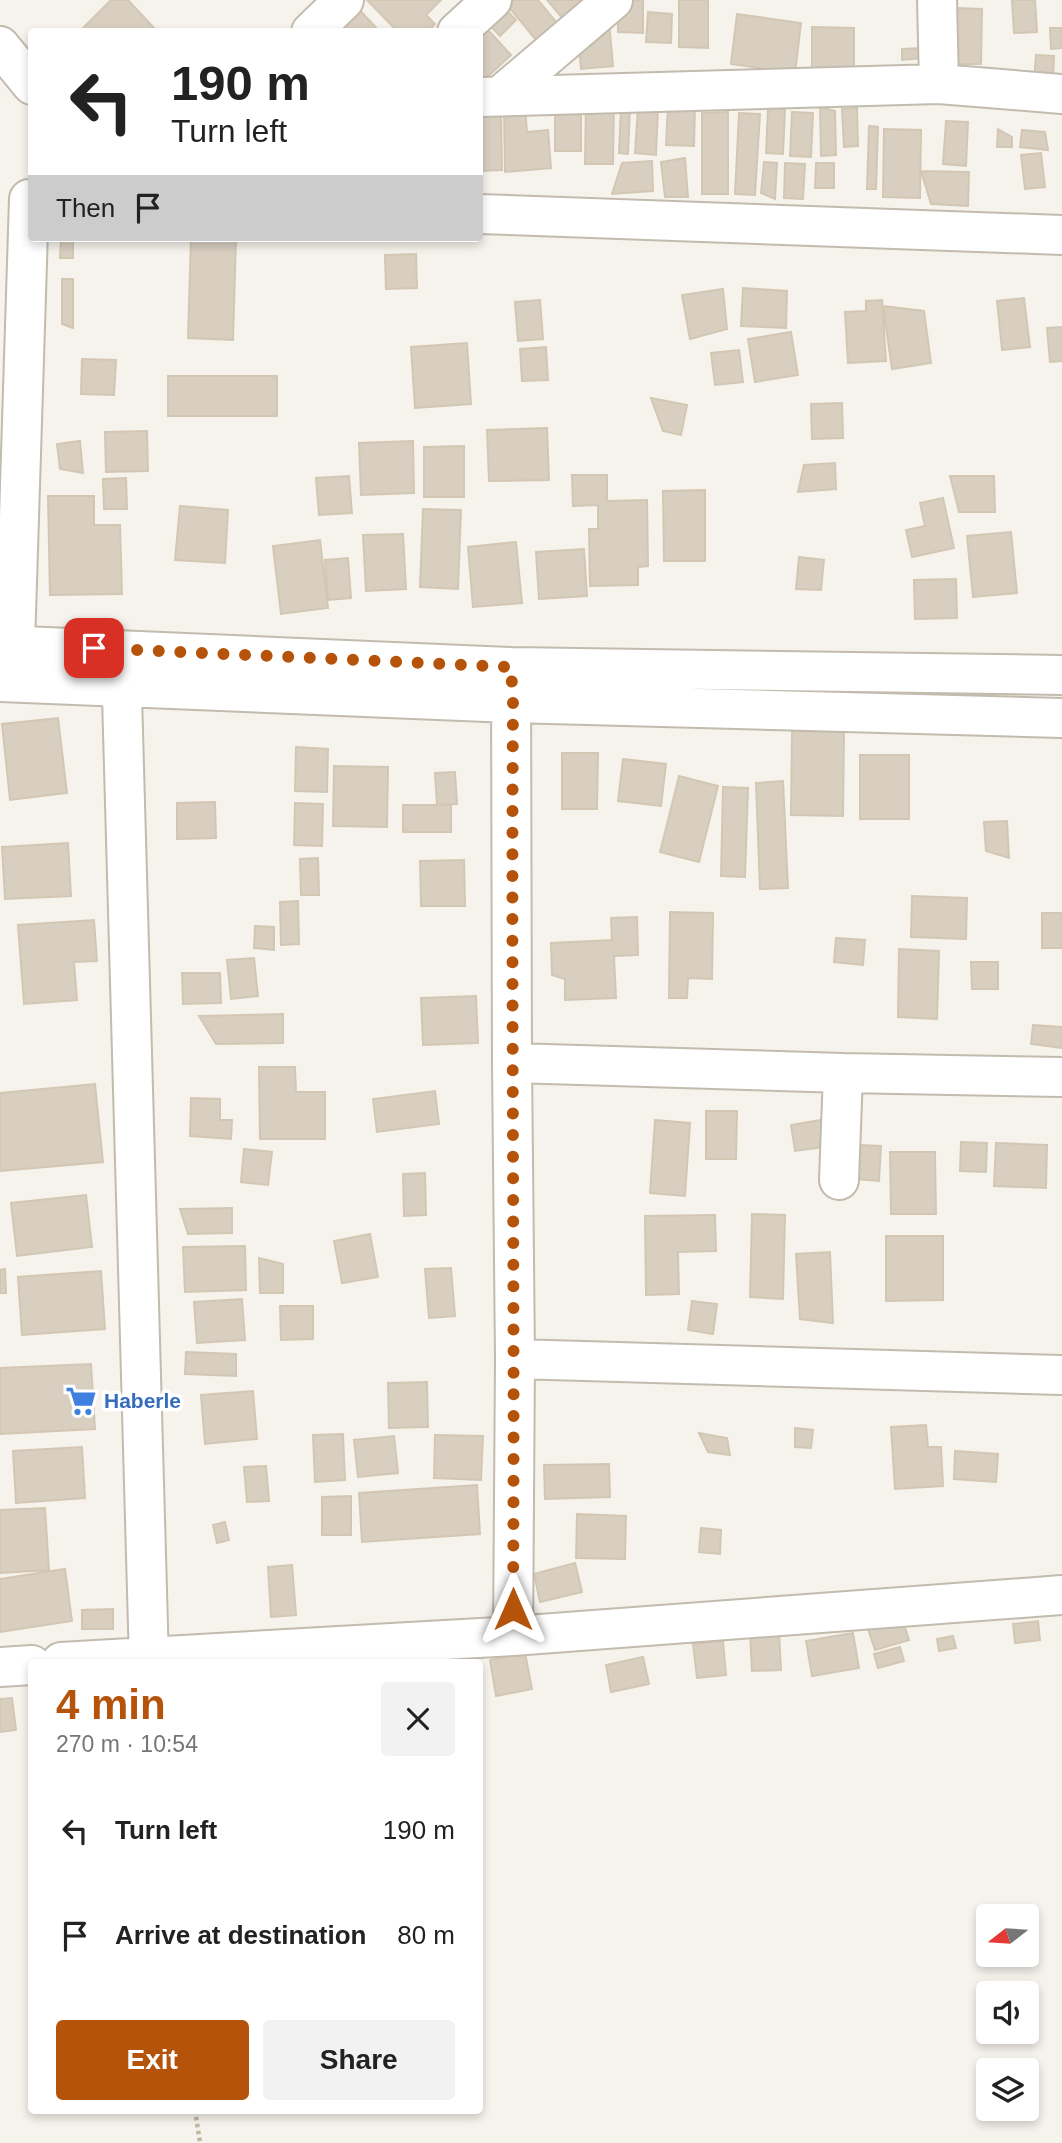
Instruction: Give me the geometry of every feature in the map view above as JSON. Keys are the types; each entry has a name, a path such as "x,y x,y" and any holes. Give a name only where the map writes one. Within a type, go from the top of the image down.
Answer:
{"street":[{"path":"315,28 344,0"},
{"path":"461,28 492,0"},
{"path":"490,96 613,0"},
{"path":"937,0 939,84"},
{"path":"0,46 28,80"},
{"path":"490,96 939,84 1062,94"},
{"path":"20,199 8,682 121,667"},
{"path":"483,214 1062,235"},
{"path":"7,645 121,667 512,685 1062,719"},
{"path":"121,667 149,1659 513,1636 1062,1595"},
{"path":"512,685 1062,675"},
{"path":"512,685 513,1636"},
{"path":"512,1063 1062,1077"},
{"path":"839,1180 843,1073"},
{"path":"514,1360 1062,1375"},
{"path":"0,1667 28,1665"}],"path":[{"path":"196,2114 200,2143"}],"building":[{"path":"111,0 128,0 154,28 83,28"},
{"path":"367,0 441,0 426,15 435,24 431,28 394,28"},
{"path":"497,0 516,20 500,36 481,16"},
{"path":"503,0 538,0 562,29 541,46"},
{"path":"547,0 587,0 564,20"},
{"path":"618,0 643,0 643,33 618,32"},
{"path":"679,0 708,0 708,48 679,47"},
{"path":"1012,0 1035,0 1037,32 1014,33"},
{"path":"356,6 376,28 340,28 337,24"},
{"path":"957,8 982,9 981,64 956,64"},
{"path":"648,12 672,14 671,43 646,42"},
{"path":"737,14 801,23 795,73 731,64"},
{"path":"479,20 511,55 484,80 483,28 479,28"},
{"path":"609,21 613,66 581,69 578,36"},
{"path":"812,27 854,28 854,77 812,76"},
{"path":"1050,28 1062,28 1062,48 1051,49"},
{"path":"923,48 923,58 902,60 902,49"},
{"path":"1036,55 1054,56 1053,81 1034,81"},
{"path":"586,101 614,102 613,164 585,164"},
{"path":"668,105 695,107 694,146 666,145"},
{"path":"525,106 527,132 548,130 551,168 505,172 504,109"},
{"path":"638,106 658,108 656,155 635,153"},
{"path":"621,107 630,108 628,154 619,153"},
{"path":"820,107 835,111 836,155 821,156"},
{"path":"768,108 785,109 783,154 766,153"},
{"path":"857,108 858,146 844,147 842,109"},
{"path":"501,110 502,170 483,171 483,111"},
{"path":"555,112 581,112 581,151 555,151"},
{"path":"728,112 728,194 702,194 702,113"},
{"path":"792,112 813,113 811,157 790,156"},
{"path":"739,113 760,114 755,195 735,194"},
{"path":"946,121 968,122 966,166 943,164"},
{"path":"869,126 878,127 876,189 867,189"},
{"path":"884,129 921,130 920,198 883,197"},
{"path":"998,129 1012,137 1012,147 997,147"},
{"path":"1022,130 1045,132 1048,150 1020,147"},
{"path":"1041,153 1045,187 1025,189 1021,155"},
{"path":"685,158 688,197 665,197 661,162"},
{"path":"652,161 653,191 612,194 622,163"},
{"path":"764,162 777,163 775,199 761,193"},
{"path":"785,163 805,164 803,199 784,198"},
{"path":"816,163 834,163 834,188 815,188"},
{"path":"921,171 969,172 968,206 931,204"},
{"path":"61,242 73,242 73,258 60,258"},
{"path":"191,242 236,242 233,340 188,338"},
{"path":"416,254 417,288 386,289 385,255"},
{"path":"62,279 73,279 73,328 62,324"},
{"path":"743,288 787,291 786,328 741,326"},
{"path":"723,289 727,329 690,339 682,295"},
{"path":"1024,298 1030,347 1002,350 997,301"},
{"path":"540,300 543,339 518,341 515,302"},
{"path":"882,300 886,361 848,363 845,312 866,311 866,301"},
{"path":"883,306 924,311 931,363 892,369"},
{"path":"1062,327 1062,361 1050,362 1047,328"},
{"path":"791,332 798,375 755,382 748,339"},
{"path":"467,343 471,404 415,408 411,347"},
{"path":"546,347 548,380 522,381 520,349"},
{"path":"739,350 743,382 715,385 711,353"},
{"path":"82,359 116,360 114,395 81,394"},
{"path":"168,376 277,376 277,416 168,416"},
{"path":"651,398 687,405 681,435 663,431"},
{"path":"842,403 843,438 812,439 811,404"},
{"path":"547,428 549,480 489,481 487,430"},
{"path":"147,431 148,471 106,472 105,432"},
{"path":"80,441 83,473 60,469 57,444"},
{"path":"413,441 414,493 361,495 359,443"},
{"path":"464,446 464,497 424,497 424,447"},
{"path":"835,463 836,489 798,492 804,465"},
{"path":"572,475 607,475 607,501 647,500 648,566 638,567 638,585 590,586 589,529 598,529 598,505 573,506"},
{"path":"349,476 352,513 319,515 316,478"},
{"path":"950,476 994,476 995,512 959,512"},
{"path":"126,478 127,509 104,509 103,479"},
{"path":"705,490 705,561 664,561 663,491"},
{"path":"48,496 94,496 94,525 120,525 122,594 50,595"},
{"path":"943,498 954,548 912,557 906,530 925,526 920,503"},
{"path":"180,506 228,510 225,563 175,560"},
{"path":"423,509 461,510 458,589 420,587"},
{"path":"1011,532 1017,593 973,597 967,536"},
{"path":"403,534 406,589 366,591 363,535"},
{"path":"320,540 328,608 281,614 273,546"},
{"path":"516,542 522,603 473,607 468,547"},
{"path":"584,549 587,596 539,599 536,552"},
{"path":"799,557 824,560 821,590 796,589"},
{"path":"348,558 351,598 328,600 325,560"},
{"path":"956,579 957,618 915,619 914,580"},
{"path":"58,718 67,793 10,800 2,724"},
{"path":"792,731 844,732 843,816 791,815"},
{"path":"296,747 328,749 327,792 295,791"},
{"path":"562,753 598,753 597,809 562,809"},
{"path":"860,755 909,755 909,819 860,819"},
{"path":"623,759 666,764 661,806 618,801"},
{"path":"334,766 388,767 387,827 333,826"},
{"path":"455,772 457,804 437,805 435,773"},
{"path":"679,776 718,786 699,862 660,852"},
{"path":"783,781 788,888 760,889 756,783"},
{"path":"723,787 748,788 745,877 721,876"},
{"path":"215,802 216,838 177,839 177,803"},
{"path":"295,803 323,804 322,846 294,845"},
{"path":"403,805 451,805 451,832 403,832"},
{"path":"1007,821 1009,858 986,851 984,822"},
{"path":"68,843 71,896 5,899 2,847"},
{"path":"318,858 319,895 301,895 300,859"},
{"path":"464,860 465,906 421,906 420,861"},
{"path":"912,896 967,898 966,939 911,937"},
{"path":"298,901 299,944 281,945 280,902"},
{"path":"670,912 713,913 712,979 688,978 687,998 669,998"},
{"path":"1042,913 1062,913 1062,948 1042,948"},
{"path":"637,917 638,955 614,956 616,998 565,1000 565,979 552,975 551,943 612,940 611,918"},
{"path":"94,920 97,961 74,962 77,1000 24,1004 18,925"},
{"path":"255,926 274,927 274,950 254,948"},
{"path":"836,938 865,940 863,965 834,962"},
{"path":"899,949 939,951 937,1019 898,1017"},
{"path":"254,958 258,996 231,999 227,960"},
{"path":"971,962 998,962 998,989 972,989"},
{"path":"182,973 220,973 221,1003 183,1004"},
{"path":"476,996 478,1043 423,1045 421,998"},
{"path":"283,1014 283,1043 216,1044 199,1016"},
{"path":"1033,1025 1062,1027 1062,1048 1031,1044"},
{"path":"259,1067 295,1067 296,1092 325,1092 325,1139 260,1139"},
{"path":"95,1084 103,1162 0,1171 0,1093"},
{"path":"435,1091 439,1124 377,1132 373,1099"},
{"path":"191,1098 220,1099 220,1120 232,1120 231,1139 190,1136"},
{"path":"706,1111 737,1111 736,1159 706,1159"},
{"path":"655,1120 690,1123 685,1196 650,1193"},
{"path":"821,1120 825,1147 795,1151 791,1125"},
{"path":"961,1142 987,1143 986,1172 960,1171"},
{"path":"996,1143 1047,1145 1046,1188 994,1186"},
{"path":"859,1145 881,1146 879,1181 856,1179"},
{"path":"244,1149 272,1152 268,1185 241,1182"},
{"path":"890,1152 935,1152 936,1214 891,1214"},
{"path":"425,1173 426,1215 404,1216 403,1174"},
{"path":"86,1195 92,1247 17,1256 11,1203"},
{"path":"232,1208 232,1233 188,1234 180,1209"},
{"path":"752,1214 785,1215 783,1299 750,1297"},
{"path":"715,1215 716,1251 678,1252 679,1294 646,1295 645,1216"},
{"path":"370,1234 378,1277 342,1283 334,1241"},
{"path":"886,1236 943,1236 943,1300 886,1301"},
{"path":"245,1246 246,1290 185,1292 183,1247"},
{"path":"830,1252 833,1323 800,1319 796,1254"},
{"path":"259,1258 283,1264 283,1293 260,1293"},
{"path":"451,1268 455,1316 429,1318 425,1269"},
{"path":"5,1269 6,1293 0,1293 0,1270"},
{"path":"101,1271 105,1329 22,1335 18,1277"},
{"path":"242,1299 245,1340 197,1343 194,1302"},
{"path":"692,1301 717,1304 713,1334 688,1330"},
{"path":"280,1306 313,1306 313,1339 281,1340"},
{"path":"186,1352 236,1354 236,1376 185,1374"},
{"path":"91,1364 95,1429 0,1434 0,1368"},
{"path":"427,1382 428,1427 389,1428 388,1383"},
{"path":"253,1391 257,1439 205,1444 201,1395"},
{"path":"926,1425 928,1447 941,1447 943,1486 895,1489 891,1427"},
{"path":"795,1428 813,1430 811,1448 795,1447"},
{"path":"699,1433 727,1438 730,1455 708,1452"},
{"path":"343,1434 345,1480 315,1482 313,1435"},
{"path":"435,1435 483,1436 481,1480 434,1478"},
{"path":"394,1436 398,1473 358,1477 354,1440"},
{"path":"82,1447 85,1498 16,1503 13,1451"},
{"path":"955,1451 998,1454 996,1482 954,1479"},
{"path":"609,1464 610,1497 545,1499 544,1465"},
{"path":"266,1466 269,1501 247,1502 244,1467"},
{"path":"477,1485 480,1534 362,1542 359,1493"},
{"path":"351,1496 351,1535 322,1535 322,1497"},
{"path":"45,1508 49,1570 0,1573 0,1510"},
{"path":"577,1514 626,1516 625,1559 576,1558"},
{"path":"225,1522 229,1540 217,1543 213,1525"},
{"path":"701,1528 721,1530 720,1554 699,1552"},
{"path":"575,1563 582,1592 540,1602 534,1574"},
{"path":"292,1565 296,1615 271,1617 268,1567"},
{"path":"65,1569 72,1621 0,1632 0,1579"},
{"path":"113,1609 113,1629 82,1629 82,1610"},
{"path":"902,1618 909,1640 875,1650 868,1629"},
{"path":"1038,1621 1040,1640 1015,1643 1013,1624"},
{"path":"779,1633 781,1670 752,1671 750,1634"},
{"path":"853,1633 859,1668 812,1676 806,1641"},
{"path":"953,1636 956,1648 939,1651 937,1639"},
{"path":"723,1641 726,1675 697,1678 693,1644"},
{"path":"900,1647 904,1661 878,1668 874,1654"},
{"path":"525,1653 532,1689 496,1696 490,1660"},
{"path":"643,1657 649,1684 611,1692 606,1665"},
{"path":"12,1698 16,1730 0,1732 0,1699"}],"place":[{"name":"Haberle","path":"81,1401"}],"route":[{"path":"94,648 511,667 513,1609"}]}
